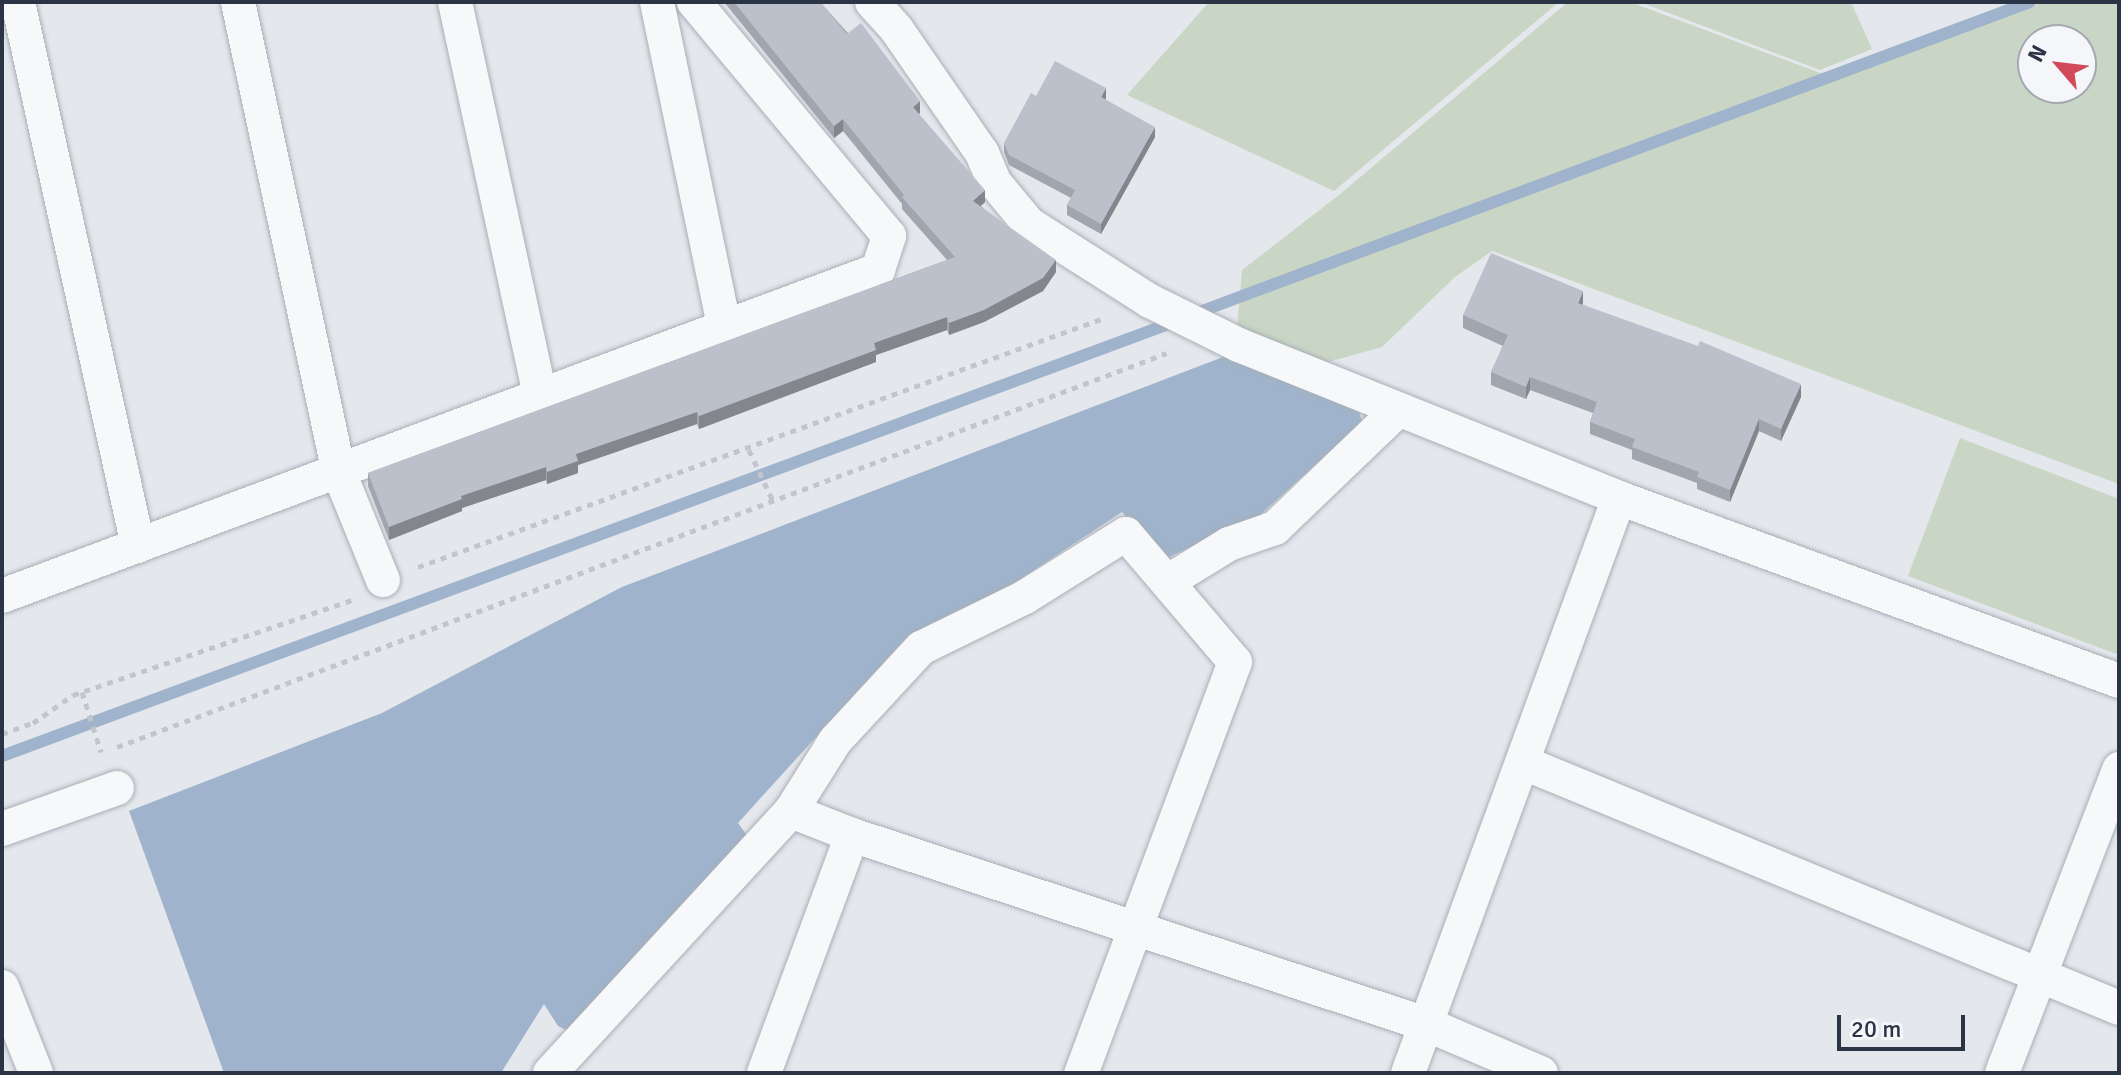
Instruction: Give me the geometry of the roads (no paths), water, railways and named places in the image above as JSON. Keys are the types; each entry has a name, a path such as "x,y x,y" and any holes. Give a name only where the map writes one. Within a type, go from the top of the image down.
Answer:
{"street":[{"path":"18,2 138,546"},
{"path":"238,2 338,470 383,580"},
{"path":"455,2 540,394"},
{"path":"657,2 724,325"},
{"path":"2,596 878,270 889,236 694,2"},
{"path":"872,2 897,30 982,153 995,183 1029,224 1155,304 1216,334 1619,498 2119,681"},
{"path":"1167,582 1229,544 1275,528 1398,410"},
{"path":"1408,1073 1619,498"},
{"path":"550,1073 791,811 835,741 921,648 1025,597 1126,534 1235,662 1081,1073"},
{"path":"1524,763 2119,1008"},
{"path":"2002,1073 2119,769"},
{"path":"2,829 117,788"},
{"path":"791,811 852,835 1426,1024 1541,1073"},
{"path":"764,1073 852,835"},
{"path":"2,987 36,1073"}],"water":[{"path":"1223,357 1359,411 1362,422 1259,516 1169,557 1159,553 1122,512 998,594 905,639 738,823 751,841 572,1033 558,1026 544,1004 501,1073 224,1073 129,811 382,713 622,587"}],"waterway":[{"path":"1194,314 2030,2"},
{"path":"2,756 1177,321"}]}
